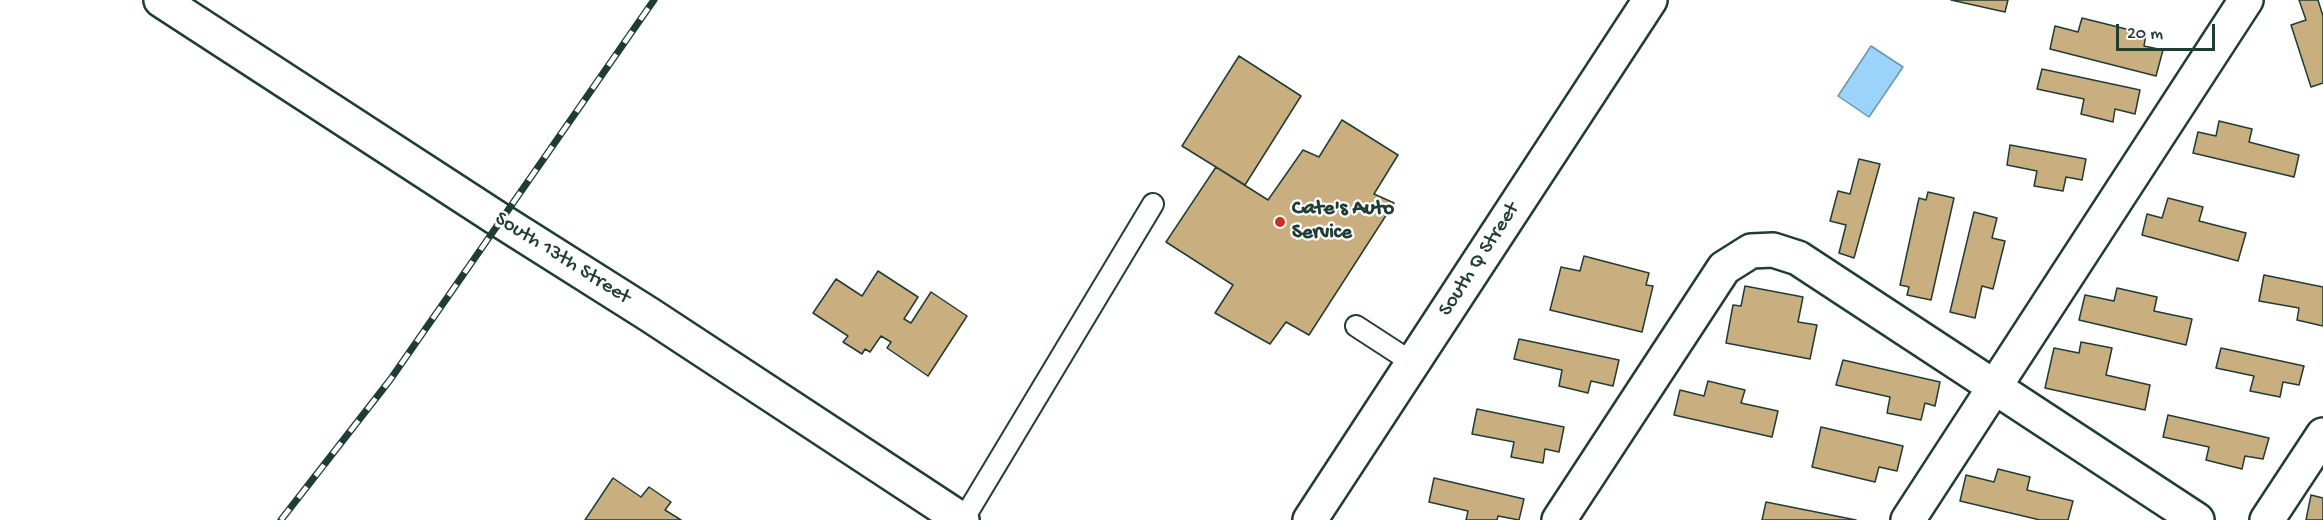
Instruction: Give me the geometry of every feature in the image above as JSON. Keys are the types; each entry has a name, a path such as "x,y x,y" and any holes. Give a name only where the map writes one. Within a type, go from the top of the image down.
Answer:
{"street":[{"name":"South 13th Street","path":"161,0 963,520"},
{"name":"South Q Street","path":"1310,520 1650,0"},
{"path":"1908,520 2246,0"},
{"path":"1559,520 1724,268 1751,251 1773,250 1798,258 2197,520"},
{"path":"2267,520 2323,435"}],"lane":[{"path":"963,520 1153,204"},
{"path":"1356,326 1413,363"}],"water":[{"path":"1871,46 1903,67 1869,117 1838,96"}],"building":[{"path":"1951,0 2008,0 2005,12"},
{"path":"2299,0 2318,0 2323,16 2323,83 2311,87 2291,25 2306,20"},
{"path":"2082,18 2146,34 2144,46 2163,50 2156,76 2050,49 2055,26 2078,32"},
{"path":"1239,56 1301,96 1245,185 1182,146"},
{"path":"2042,69 2140,90 2135,114 2115,109 2113,122 2081,114 2084,99 2037,89"},
{"name":"Cate's Auto Service","path":"1342,120 1398,155 1374,194 1394,203 1309,335 1286,322 1270,344 1215,313 1233,285 1166,242 1216,167 1268,200 1303,150 1319,157"},
{"path":"2219,121 2252,129 2249,142 2299,155 2294,177 2193,153 2198,132 2216,136"},
{"path":"2010,145 2086,159 2082,180 2066,177 2063,191 2034,186 2037,171 2007,165"},
{"path":"1859,159 1880,164 1854,258 1839,253 1846,225 1830,221 1838,191 1850,194"},
{"path":"1928,192 1954,198 1931,300 1907,295 1909,287 1900,285 1919,198 1926,200"},
{"path":"2168,198 2203,207 2199,221 2246,233 2238,261 2142,235 2147,214 2162,218"},
{"path":"1974,212 1997,218 1992,238 2005,241 1993,289 1982,286 1975,318 1950,312"},
{"path":"1584,256 1649,273 1646,285 1653,286 1642,332 1550,310 1561,267 1580,271"},
{"path":"878,271 918,297 904,319 911,323 931,292 967,316 928,376 887,348 891,342 881,336 870,352 865,349 862,354 843,342 848,336 813,313 836,279 862,296"},
{"path":"2264,275 2323,287 2323,326 2297,320 2299,308 2259,301"},
{"path":"1745,286 1803,297 1798,322 1817,325 1810,359 1726,343 1733,305 1741,306"},
{"path":"2117,288 2157,297 2154,311 2192,319 2186,345 2079,320 2085,295 2114,301"},
{"path":"1519,339 1619,360 1613,386 1591,381 1588,393 1559,386 1562,370 1514,359"},
{"path":"2081,342 2112,348 2106,375 2150,385 2145,410 2045,388 2054,348 2079,353"},
{"path":"2221,348 2304,366 2299,385 2283,382 2280,397 2250,391 2254,376 2216,368"},
{"path":"1843,360 1940,382 1935,406 1925,403 1921,420 1887,413 1890,397 1836,385"},
{"path":"1708,381 1745,390 1741,403 1778,411 1772,437 1674,415 1680,390 1704,396"},
{"path":"1477,409 1564,427 1559,452 1545,449 1543,463 1511,457 1514,442 1472,434"},
{"path":"2168,415 2269,438 2263,459 2245,456 2242,469 2206,460 2209,447 2163,437"},
{"path":"1821,427 1903,446 1897,471 1879,467 1875,482 1812,467"},
{"path":"1998,469 2030,477 2027,490 2073,501 2068,520 2040,520 1960,501 1966,475 1994,482"},
{"path":"613,478 641,497 649,487 671,502 665,510 681,520 585,520"},
{"path":"1434,478 1524,499 1519,520 1498,516 1497,520 1466,520 1468,511 1429,502"},
{"path":"2311,495 2323,498 2323,520 2306,520"},
{"path":"1766,502 1856,520 1762,520"}],"railway":[{"path":"281,520 390,380 654,0"}],"place":[{"name":"Cate's Auto Service","path":"1280,222"}]}
